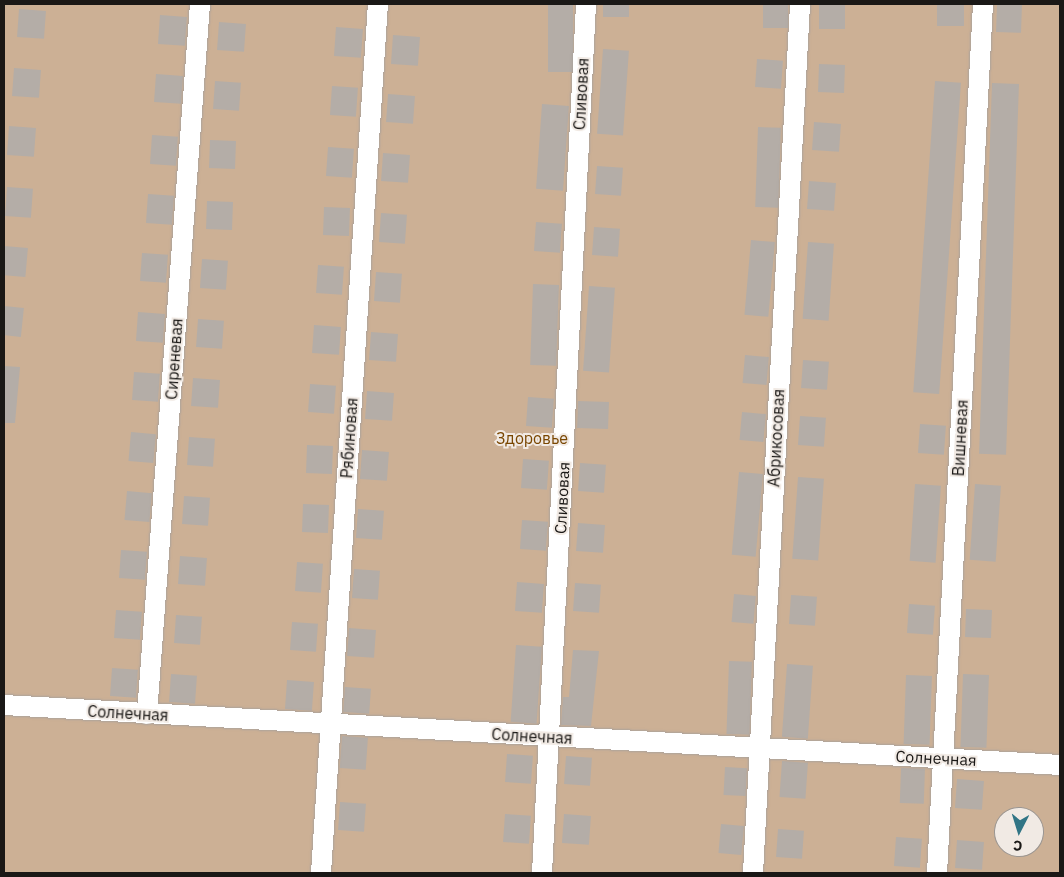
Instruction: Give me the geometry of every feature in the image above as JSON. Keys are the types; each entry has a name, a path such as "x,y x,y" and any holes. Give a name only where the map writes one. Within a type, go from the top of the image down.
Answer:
{"street":[{"name":"Сиреневая","path":"147,714 200,4"},
{"name":"Рябиновая","path":"321,873 329,726 378,4"},
{"name":"Сливовая","path":"542,873 551,737 586,4"},
{"name":"Абрикосовая","path":"753,873 800,4"},
{"name":"Вишневая","path":"937,873 983,4"},
{"name":"Солнечная","path":"4,705 329,726 1060,765"}],"green space":[{"name":"Здоровье","path":"4,4 1060,4 1060,873 4,873"}],"building":[{"path":"548,4 573,4 573,72 548,72"},
{"path":"603,4 629,4 629,17 603,17"},
{"path":"763,4 788,4 788,28 763,28"},
{"path":"819,4 845,4 845,29 819,29"},
{"path":"937,4 964,4 964,26 937,26"},
{"path":"997,4 1022,5 1021,33 996,32"},
{"path":"19,9 46,11 44,39 17,37"},
{"path":"160,15 187,17 185,46 158,44"},
{"path":"219,22 246,24 244,52 217,50"},
{"path":"336,27 363,29 361,58 334,56"},
{"path":"393,35 420,37 418,66 391,64"},
{"path":"603,49 629,51 623,136 597,134"},
{"path":"757,59 783,61 781,89 755,87"},
{"path":"819,64 845,65 844,93 818,92"},
{"path":"14,68 41,70 39,98 12,96"},
{"path":"156,74 183,76 181,104 154,102"},
{"path":"215,81 241,83 239,111 213,109"},
{"path":"935,81 961,83 939,394 913,392"},
{"path":"992,83 1019,84 1006,455 979,454"},
{"path":"332,86 358,88 356,117 330,115"},
{"path":"388,94 415,96 413,124 386,122"},
{"path":"542,104 569,106 563,191 536,189"},
{"path":"814,122 841,124 839,152 812,150"},
{"path":"9,126 36,128 34,157 7,155"},
{"path":"758,127 781,128 778,208 755,207"},
{"path":"152,135 178,137 176,166 150,164"},
{"path":"210,140 236,141 235,169 209,168"},
{"path":"328,147 354,149 352,178 326,176"},
{"path":"383,153 410,155 408,183 381,181"},
{"path":"597,166 623,168 621,196 595,194"},
{"path":"809,181 836,183 834,211 807,209"},
{"path":"7,187 33,189 31,218 5,216"},
{"path":"148,194 174,196 172,225 146,223"},
{"path":"207,201 233,202 232,230 206,229"},
{"path":"324,207 350,208 349,236 323,235"},
{"path":"381,213 407,215 405,244 379,242"},
{"path":"536,222 562,224 560,253 534,251"},
{"path":"594,227 620,229 618,257 592,255"},
{"path":"751,240 775,242 768,317 744,315"},
{"path":"808,242 834,244 829,321 803,319"},
{"path":"4,246 28,248 25,277 4,275"},
{"path":"142,253 168,255 166,283 140,281"},
{"path":"202,259 228,261 226,290 200,288"},
{"path":"318,265 344,267 342,295 316,293"},
{"path":"376,272 402,274 400,303 374,301"},
{"path":"533,284 559,285 556,366 530,365"},
{"path":"589,286 615,288 609,373 583,371"},
{"path":"4,306 24,308 21,337 4,335"},
{"path":"138,312 165,314 163,343 136,341"},
{"path":"198,319 224,321 222,349 196,347"},
{"path":"314,325 341,327 339,355 312,353"},
{"path":"371,332 398,334 396,362 369,360"},
{"path":"745,355 769,357 766,385 743,383"},
{"path":"803,360 829,362 827,390 801,388"},
{"path":"4,366 20,367 15,423 4,423"},
{"path":"134,372 160,374 158,402 132,400"},
{"path":"193,378 220,380 218,408 191,406"},
{"path":"310,384 336,386 334,414 308,412"},
{"path":"367,391 394,393 392,421 365,419"},
{"path":"528,397 554,399 552,428 526,426"},
{"path":"578,401 609,402 608,429 577,428"},
{"path":"742,412 766,414 763,442 740,440"},
{"path":"800,416 826,418 824,447 798,445"},
{"path":"920,424 946,426 944,455 918,453"},
{"path":"131,432 156,434 153,463 128,461"},
{"path":"189,437 215,439 213,467 187,465"},
{"path":"307,445 333,446 332,474 306,473"},
{"path":"362,450 389,452 387,481 360,479"},
{"path":"523,459 549,461 547,490 521,488"},
{"path":"580,463 606,465 604,493 578,491"},
{"path":"739,472 763,474 756,557 732,555"},
{"path":"798,477 824,479 818,561 792,559"},
{"path":"915,484 941,486 936,563 910,561"},
{"path":"975,484 1001,486 996,562 970,560"},
{"path":"127,491 152,493 149,522 124,520"},
{"path":"184,496 210,498 208,526 182,524"},
{"path":"303,504 329,505 328,533 302,532"},
{"path":"358,509 384,511 382,540 356,538"},
{"path":"522,520 548,522 546,551 520,549"},
{"path":"578,523 605,525 603,553 576,551"},
{"path":"121,550 147,552 145,580 119,578"},
{"path":"180,556 207,558 205,586 178,584"},
{"path":"297,562 323,564 321,593 295,591"},
{"path":"354,569 380,571 378,600 352,598"},
{"path":"517,582 544,584 542,613 515,611"},
{"path":"575,583 601,585 599,613 573,611"},
{"path":"734,594 756,596 753,624 732,622"},
{"path":"791,595 817,597 815,626 789,624"},
{"path":"909,604 935,606 933,635 907,633"},
{"path":"966,609 992,610 991,638 965,637"},
{"path":"116,610 142,612 140,640 114,638"},
{"path":"176,615 202,617 200,645 174,643"},
{"path":"292,622 318,624 316,652 290,650"},
{"path":"349,628 376,630 374,658 347,656"},
{"path":"516,645 542,647 537,724 511,722"},
{"path":"573,650 599,651 591,726 561,725 563,697 569,697"},
{"path":"729,661 752,662 749,735 726,734"},
{"path":"787,664 813,666 808,739 782,737"},
{"path":"112,668 138,670 136,698 110,696"},
{"path":"171,674 197,676 195,704 169,702"},
{"path":"963,674 989,675 986,748 960,747"},
{"path":"906,675 932,676 930,745 904,744"},
{"path":"287,680 314,682 312,711 285,709"},
{"path":"345,687 371,689 369,714 343,712"},
{"path":"342,736 368,738 366,770 340,768"},
{"path":"507,754 533,756 531,784 505,782"},
{"path":"566,756 592,758 590,786 564,784"},
{"path":"782,761 808,763 805,799 779,797"},
{"path":"725,767 747,768 746,796 724,795"},
{"path":"901,768 925,769 924,804 900,803"},
{"path":"957,779 984,781 982,810 955,808"},
{"path":"340,802 366,804 364,832 338,830"},
{"path":"505,814 531,816 529,844 503,842"},
{"path":"564,814 591,816 589,845 562,843"},
{"path":"721,824 744,826 741,855 718,853"},
{"path":"778,829 804,831 802,859 776,857"},
{"path":"896,837 922,839 920,868 894,866"},
{"path":"957,840 984,842 982,870 955,868"}]}
